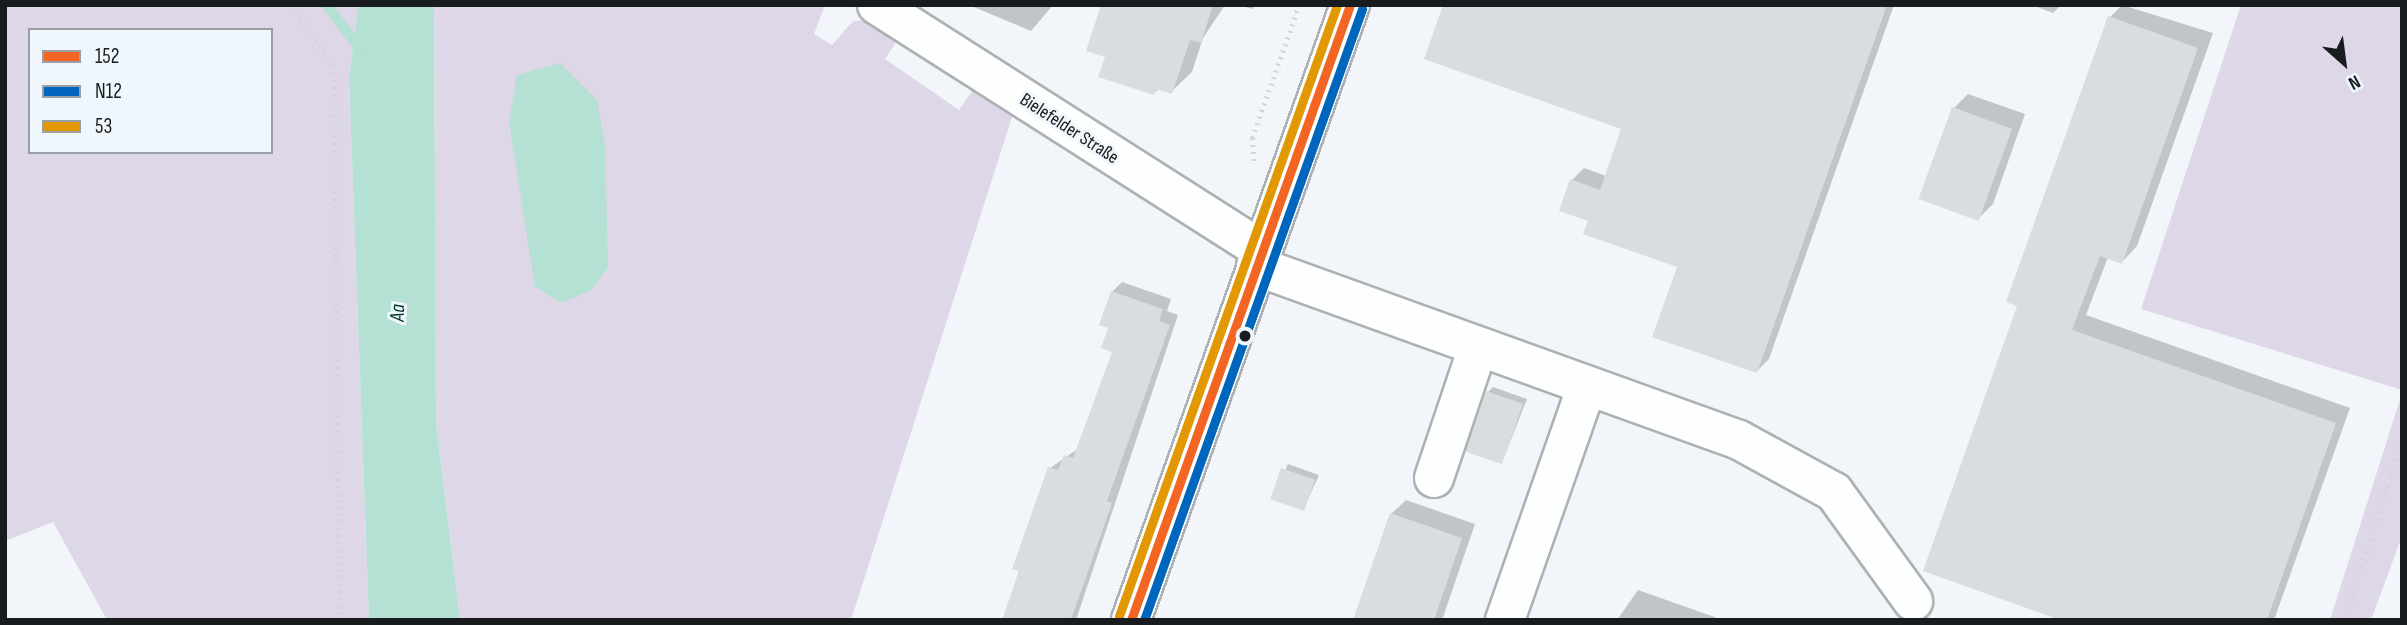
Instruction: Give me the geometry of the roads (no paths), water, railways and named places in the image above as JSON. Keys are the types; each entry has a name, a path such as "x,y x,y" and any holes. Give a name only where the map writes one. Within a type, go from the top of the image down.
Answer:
{"street":[{"name":"Bielefelder Straße","path":"877,5 1259,258 1478,347 1739,440 1834,492 1913,601"},
{"path":"1131,620 1350,5"},
{"path":"1433,478 1478,347"},
{"path":"1505,620 1587,386"}],"water":[{"name":"Aa","path":"358,5 434,5 436,423 460,620 369,620 349,77"},
{"path":"560,63 597,100 605,144 608,268 591,290 562,303 535,287 509,122 517,75"}],"waterway":[{"path":"327,5 361,51"}]}
